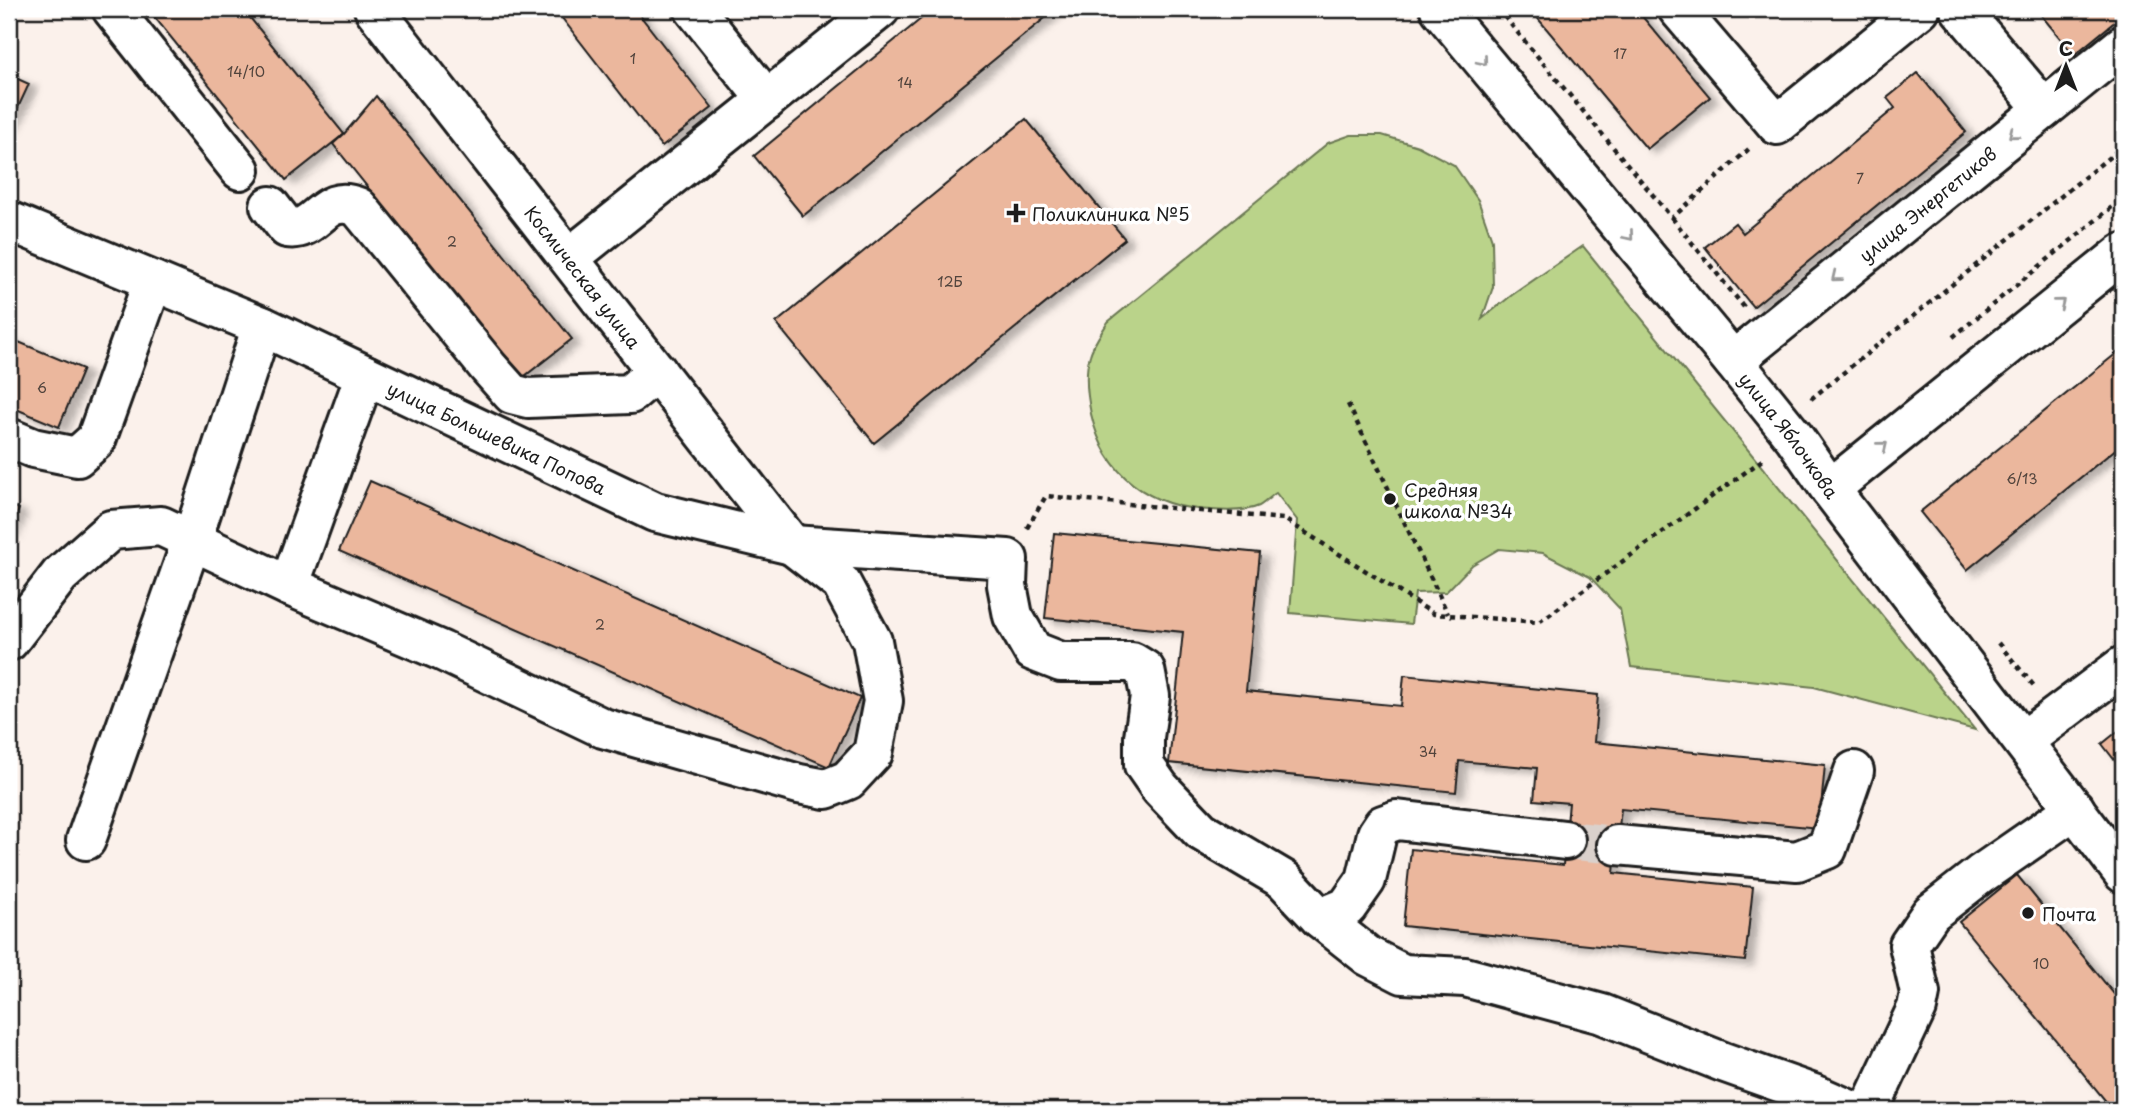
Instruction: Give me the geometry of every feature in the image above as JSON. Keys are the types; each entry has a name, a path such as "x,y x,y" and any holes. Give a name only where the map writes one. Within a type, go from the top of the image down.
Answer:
{"street":[{"path":"112,9 240,170"},
{"path":"694,9 767,100"},
{"path":"569,258 880,9"},
{"name":"улица Яблочкова","path":"1440,9 1733,360 2123,873"},
{"path":"1678,9 1777,125 1920,9"},
{"path":"1960,9 2045,109"},
{"name":"Космическая улица","path":"391,15 569,258 792,545"},
{"name":"улица Энергетиков","path":"1733,360 2123,46"},
{"path":"270,206 287,228 295,230 307,225 330,206 347,203 358,207 512,394 528,398 630,394 657,371"},
{"name":"улица Большевика Попова","path":"9,221 262,326 655,512 792,545 1008,559"},
{"path":"1830,488 2123,253"},
{"path":"9,438 33,448 77,457 96,440 153,281"},
{"path":"86,841 192,540 262,326"},
{"path":"289,586 365,375"},
{"path":"9,640 60,575 111,530 161,526 289,586 442,651 603,728 825,789 848,780 873,753 883,701 872,641 841,583 792,545"},
{"path":"1008,559 1007,585 1013,616 1033,651 1061,662 1132,662 1145,670 1150,696 1144,737 1144,765 1160,788 1201,831 1283,880 1320,918 1368,956 1403,974 1465,977 1602,1014 1723,1062 1816,1094 1850,1110"},
{"path":"2023,741 2123,666"},
{"path":"1617,845 1797,862 1827,849 1854,771"},
{"path":"1869,1110 1917,1008 1920,993 1909,945 1931,912 2075,809"},
{"path":"1320,918 1347,906 1366,880 1377,834 1383,825 1397,820 1565,841"}],"path":[{"path":"1498,9 1672,218 1777,125"},
{"path":"1008,559 1046,496 1283,519 1434,614 1539,622 1794,438 1812,397 2123,146"},
{"path":"1944,345 2123,198"},
{"path":"1348,404 1449,615"}],"green space":[{"path":"1351,135 1382,135 1418,146 1454,165 1478,200 1492,240 1493,287 1482,319 1583,246 1975,730 1814,687 1631,667 1620,609 1590,577 1543,553 1499,549 1472,565 1446,592 1415,593 1411,624 1290,613 1297,520 1276,493 1254,508 1223,511 1189,508 1149,495 1119,471 1098,436 1088,399 1088,362 1095,342 1108,322 1328,143"}],"building":[{"path":"148,9 243,9 344,134 286,180"},
{"path":"555,9 635,9 712,108 662,147"},
{"path":"933,9 1056,9 803,216 754,156"},
{"path":"1530,9 1636,9 1710,97 1647,149"},
{"path":"2036,9 2123,9 2123,15 2074,55"},
{"path":"1918,73 1966,132 1753,307 1705,247 1735,223 1743,233 1895,108 1887,98"},
{"path":"9,75 29,84 9,127"},
{"path":"376,96 572,339 521,379 333,144"},
{"path":"1026,119 1125,239 874,443 776,323"},
{"path":"9,338 83,369 59,427 9,406"},
{"path":"2123,348 2123,443 1967,570 1920,512"},
{"path":"370,481 860,698 829,767 339,551"},
{"path":"9,504 19,509 10,532 9,532"},
{"path":"1054,533 1260,553 1246,691 1401,706 1404,675 1598,695 1594,742 1825,765 1819,828 1621,809 1614,873 1753,887 1745,961 1403,926 1411,849 1563,865 1569,803 1534,800 1537,768 1459,761 1456,792 1169,763 1183,632 1045,618"},
{"path":"2123,727 2123,771 2102,744"},
{"path":"2017,875 2123,1005 2123,1110 2113,1110 1959,922"}],"tunnel":[{"path":"1565,840 1617,845"}],"place":[{"name":"Поликлиника №5","path":"1016,213"},
{"name":"Средняя школа №34","path":"1390,499"},
{"name":"Почта","path":"2028,913"}]}
